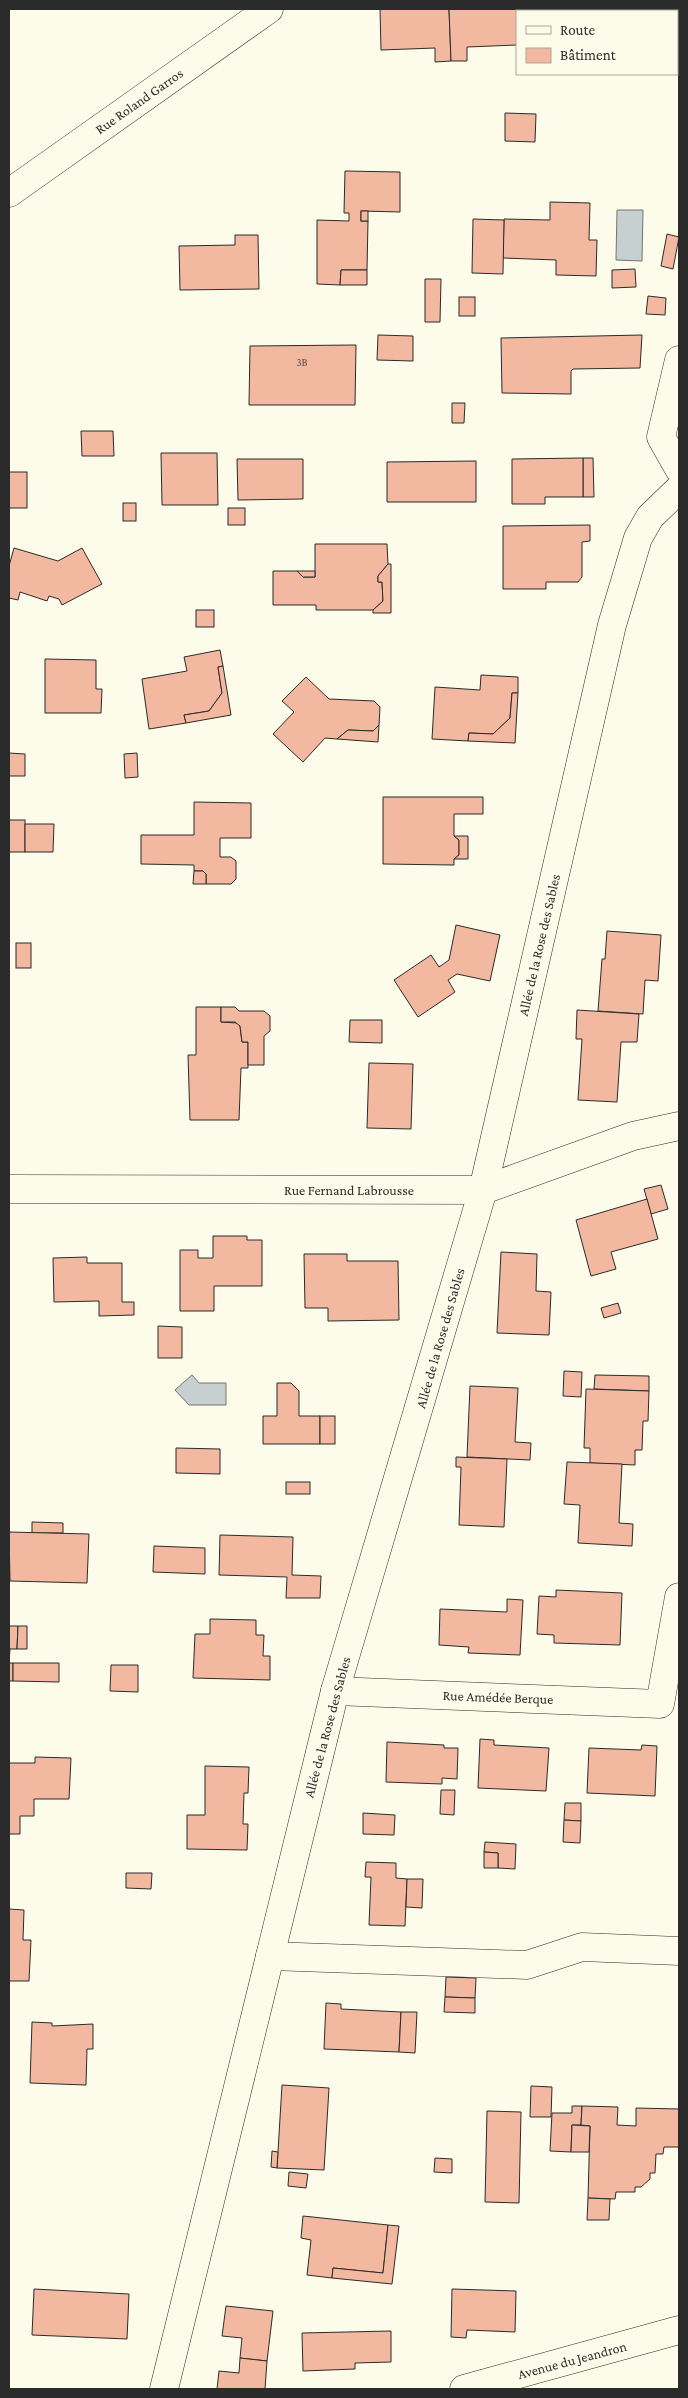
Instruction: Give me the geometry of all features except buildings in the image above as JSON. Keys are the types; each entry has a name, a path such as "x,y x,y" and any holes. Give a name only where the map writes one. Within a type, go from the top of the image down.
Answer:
{"street":[{"name":"Rue Roland Garros","path":"9,193 269,9"},
{"path":"679,360 661,437 679,469"},
{"name":"Allée de la Rose des Sables","path":"164,2389 336,1691 483,1190 612,625 638,538 650,517 679,489"},
{"name":"Rue Fernand Labrousse","path":"9,1189 483,1190 632,1136 679,1126"},
{"name":"Rue Amédée Berque","path":"336,1691 670,1704 679,1597"},
{"path":"270,1956 527,1965 582,1947 679,1951"},
{"name":"Avenue du Jeandron","path":"464,2389 679,2330"}],"shaded area":[{"path":"617,210 643,210 642,261 616,260"},
{"path":"192,1375 199,1383 226,1383 226,1405 189,1405 175,1390"}]}
